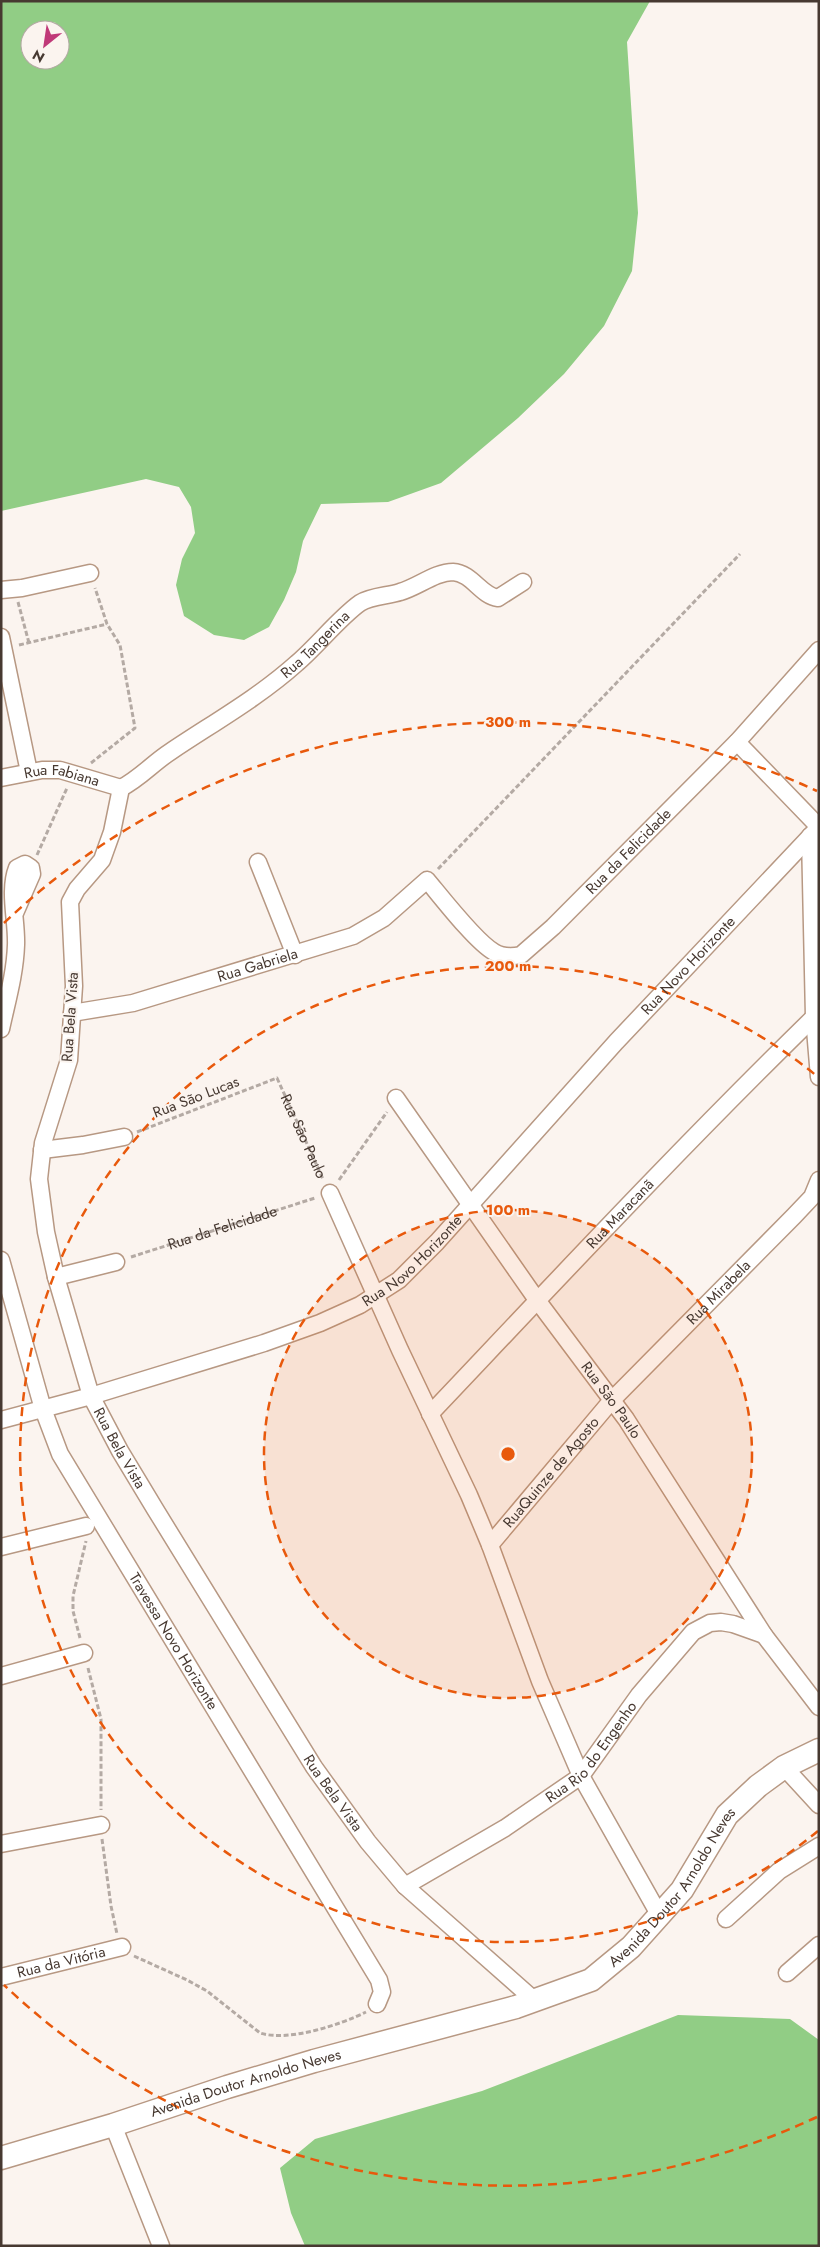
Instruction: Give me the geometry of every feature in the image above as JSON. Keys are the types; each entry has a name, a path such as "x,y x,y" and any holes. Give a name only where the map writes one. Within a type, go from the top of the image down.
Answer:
{"main road":[{"name":"Avenida Doutor Arnoldo Neves","path":"1,2158 113,2125 297,2066 494,2013 590,1980 631,1947 682,1890 727,1815 758,1786 784,1767 819,1750"}],"street":[{"name":"Rua Tangerina","path":"121,788 131,783 169,752 268,687 318,645 351,610 364,601 402,592 444,573 453,572 464,575 490,596 498,598 523,582"},
{"path":"8,589 90,573"},
{"path":"2,643 29,772"},
{"name":"Rua da Felicidade","path":"427,880 492,952 502,956 520,955 529,950 736,742 819,650"},
{"path":"736,742 816,830 814,1017 819,1077"},
{"name":"Rua Fabiana","path":"1,778 29,772 51,770 75,774 121,788"},
{"name":"Rua Bela Vista","path":"121,788 112,832 102,860 77,890 70,902 74,986 69,1060 42,1150 39,1179 56,1277 91,1396 120,1451 314,1767 368,1842 405,1886 524,2003"},
{"name":"Rua Novo Horizonte","path":"1,1420 91,1396 264,1343 320,1323 376,1296 399,1280 437,1242 616,1042 816,830"},
{"path":"258,862 295,955"},
{"path":"1,1029 14,968 16,942 10,909 15,876 17,868 24,864 31,868"},
{"name":"Rua Gabriela","path":"72,1013 133,1003 353,936 398,908 427,880"},
{"name":"Rua Maracanã","path":"430,1414 722,1107 814,1017"},
{"name":"Rua São Paulo","path":"396,1098 537,1300 612,1400 655,1463 730,1584 764,1634 819,1707"},
{"path":"42,1150 124,1137"},
{"name":"Rua Mirabela","path":"612,1400 812,1197 819,1180"},
{"path":"330,1193 430,1414 469,1495 490,1545 540,1681 581,1776 660,1916"},
{"name":"Travessa Novo Horizonte","path":"1,1260 4,1288 43,1409 60,1454 143,1587 379,1980 382,1992 376,2004"},
{"path":"56,1277 116,1262"},
{"name":"RuaQuinze de Agosto","path":"490,1545 612,1400"},
{"path":"1,1547 86,1526"},
{"name":"Rua Rio do Engenho","path":"405,1886 505,1828 581,1776 639,1695 693,1632 710,1623 720,1622 764,1634"},
{"path":"1,1676 84,1653"},
{"path":"784,1767 819,1806"},
{"path":"1,1844 101,1825"},
{"path":"726,1920 779,1871 819,1846"},
{"path":"787,1973 819,1945"},
{"name":"Rua da Vitória","path":"1,1977 122,1947"},
{"path":"113,2125 161,2246"}],"path":[{"path":"427,880 740,554"},
{"path":"31,868 75,774 136,728 120,645 107,624 90,573"},
{"path":"8,589 29,643"},
{"path":"2,643 29,643 107,624"},
{"name":"Rua São Lucas","path":"124,1137 277,1078"},
{"name":"Rua São Paulo","path":"277,1078 330,1193"},
{"path":"330,1193 396,1098"},
{"name":"Rua da Felicidade","path":"116,1262 330,1193"},
{"path":"86,1526 86,1544 75,1585 73,1604 101,1719 101,1825 111,1906 117,1935 122,1947 131,1954 207,1991 260,2033 266,2035 283,2036 322,2027 357,2016 371,2010 376,2004"}],"green space":[{"path":"1,1 650,1 627,42 638,213 632,271 604,326 564,374 518,418 441,483 388,502 321,504 303,541 296,572 284,600 269,627 244,640 214,635 184,616 176,585 182,559 195,533 191,507 179,487 146,479 1,511"},
{"path":"678,2015 790,2019 819,2040 819,2246 305,2246 291,2213 280,2168 315,2139 482,2091"}]}
